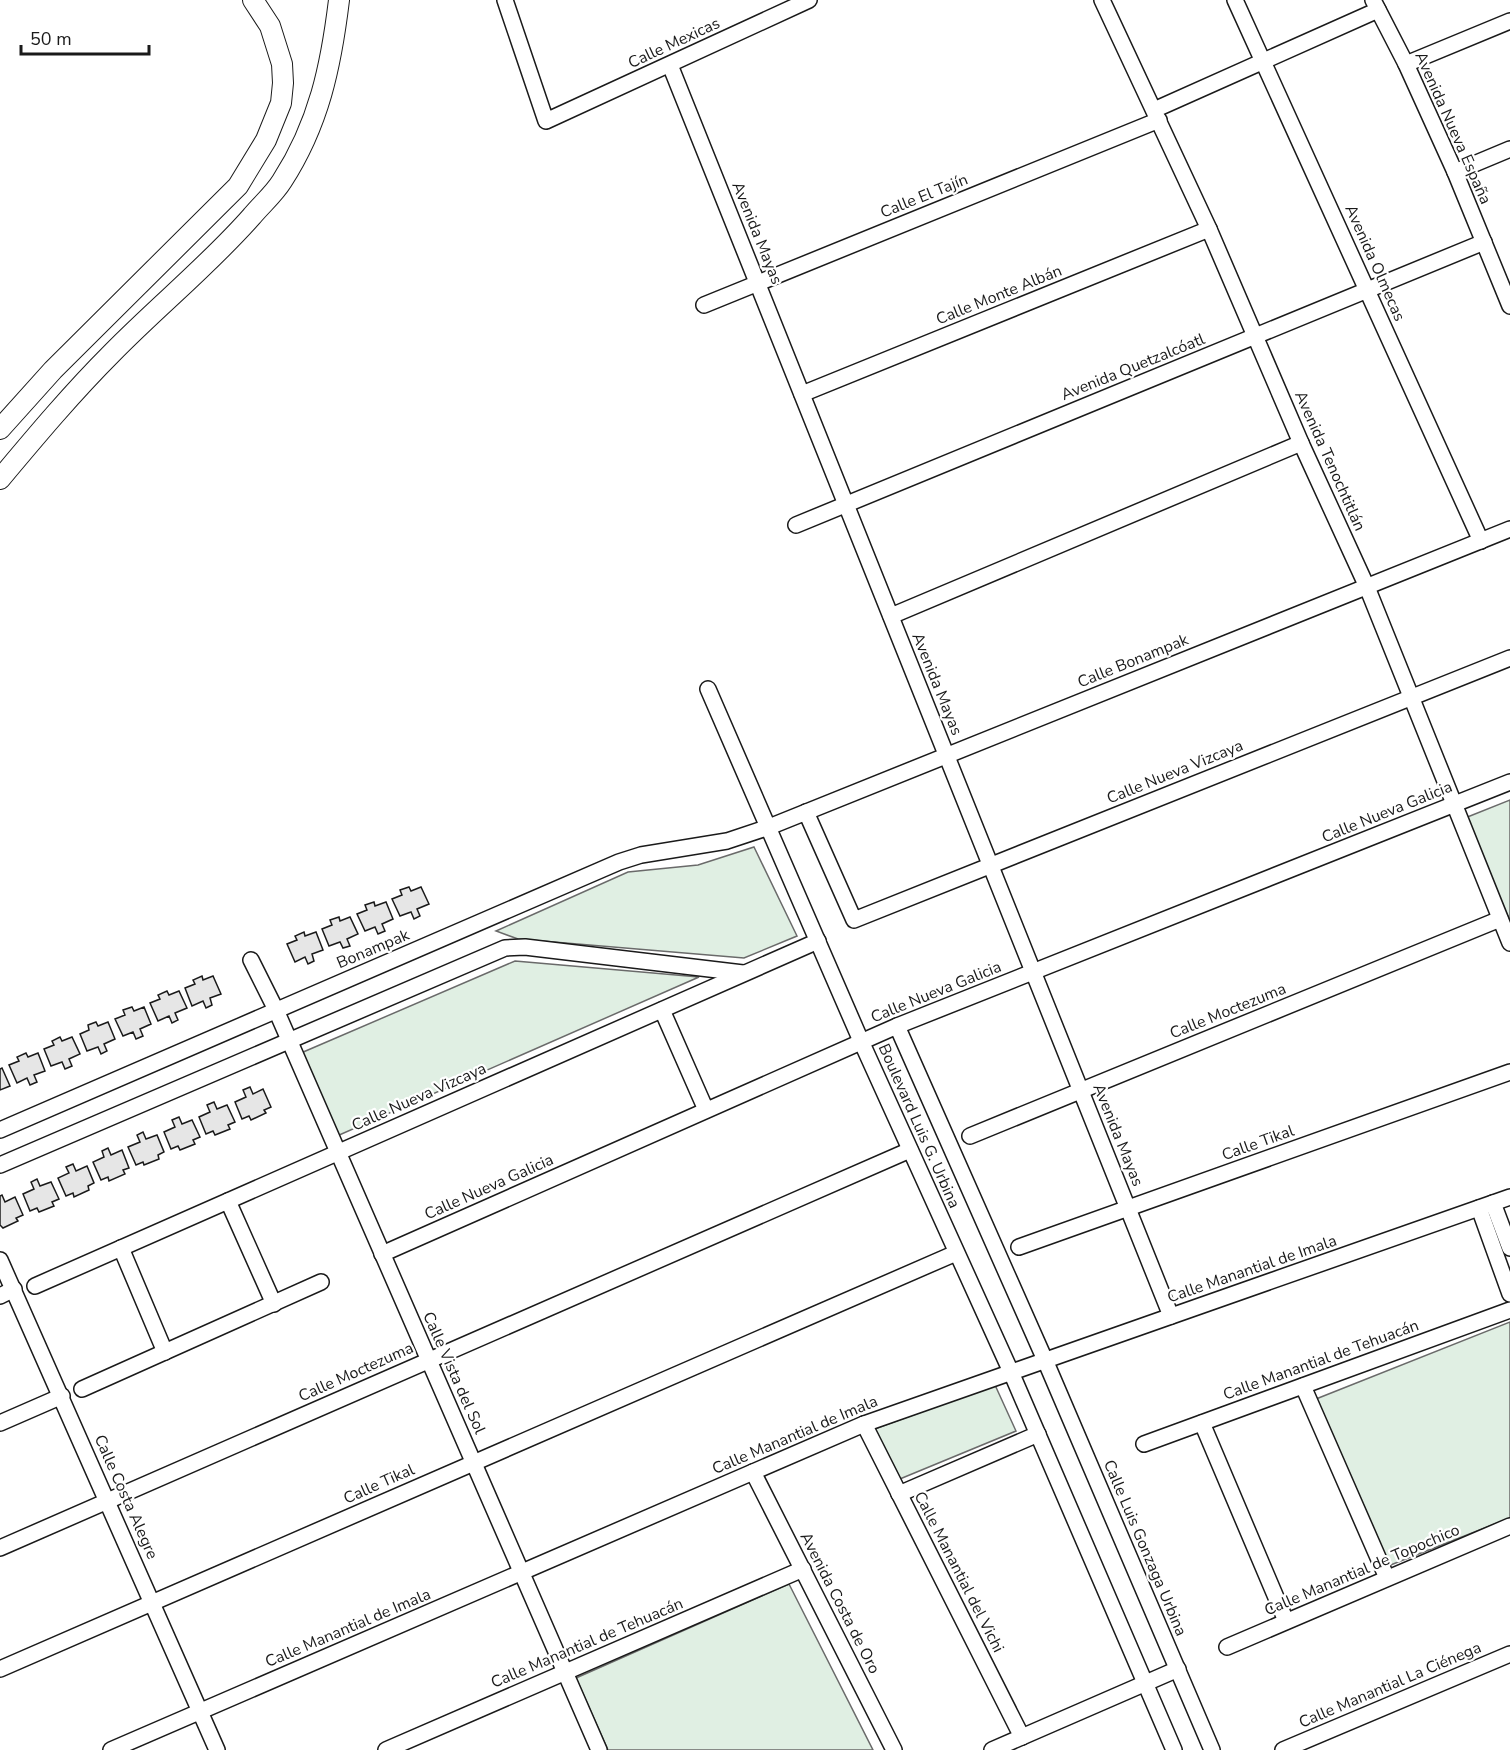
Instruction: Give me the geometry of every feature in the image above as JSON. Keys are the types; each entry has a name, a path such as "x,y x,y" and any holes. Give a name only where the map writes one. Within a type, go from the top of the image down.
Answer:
{"street":[{"path":"0,429 54,370 238,186 266,140 281,104 282,64 270,26 253,0"},
{"path":"0,479 111,353 223,248 281,183 299,150 327,80 339,0"},
{"name":"Calle Mexicas","path":"505,0 546,121 809,0"},
{"name":"Avenida Tenochtitlán","path":"1102,0 1209,229 1301,443 1367,587 1510,943"},
{"name":"Avenida Olmecas","path":"1235,0 1481,541"},
{"name":"Calle El Tajín","path":"704,305 1156,115 1375,5"},
{"name":"Avenida Nueva España","path":"1375,5 1406,64 1484,242 1505,278 1510,306"},
{"path":"1406,64 1510,21"},
{"name":"Avenida Mayas","path":"670,65 1171,1316"},
{"path":"1455,172 1510,149"},
{"name":"Calle Monte Albán","path":"802,394 1209,229"},
{"name":"Avenida Quetzalcóatl","path":"796,525 1484,242"},
{"path":"891,616 1301,443"},
{"name":"Calle Bonampak","path":"769,827 1510,529"},
{"name":"Calle Nueva Vizcaya","path":"806,812 854,920 1510,658"},
{"name":"Boulevard Luis G. Urbina","path":"708,689 861,1041 1011,1372"},
{"name":"Calle Nueva Galicia","path":"382,1254 861,1041 1510,782"},
{"name":"Bonampak","path":"0,1130 619,862 641,855 726,841 769,827"},
{"name":"Calle Moctezuma","path":"970,1137 1500,919"},
{"name":"Calle Nueva Vizcaya","path":"35,1286 818,941"},
{"path":"0,1165 505,948 525,947 745,973"},
{"name":"Calle Vista del Sol","path":"251,960 276,1010 599,1750"},
{"path":"662,1010 706,1110"},
{"name":"Boulevard Luis G. Urbina","path":"897,1026 1045,1360"},
{"name":"Calle Tikal","path":"1018,1246 1510,1072"},
{"name":"Calle Moctezuma","path":"0,1548 910,1150"},
{"name":"Calle Manantial de Imala","path":"111,1750 864,1424 1510,1197"},
{"path":"228,1201 273,1304"},
{"path":"1486,1205 1510,1248"},
{"path":"1486,1205 1510,1294"},
{"path":"121,1248 165,1352"},
{"name":"Calle Tikal","path":"0,1669 956,1253"},
{"name":"Calle Costa Alegre","path":"0,1260 15,1289 217,1750"},
{"path":"82,1389 321,1282"},
{"path":"0,1296 15,1289"},
{"name":"Calle Manantial de Tehuacán","path":"1144,1444 1510,1310"},
{"name":"Calle Luis Gonzaga Urbina","path":"1045,1360 1212,1750"},
{"path":"1011,1372 1174,1750"},
{"path":"1303,1386 1387,1578"},
{"path":"0,1423 62,1396"},
{"path":"1202,1423 1286,1622"},
{"name":"Calle Manantial del Vichi","path":"864,1424 1022,1737"},
{"path":"899,1494 1038,1434"},
{"name":"Avenida Costa de Oro","path":"753,1472 894,1750"},
{"name":"Calle Manantial de Topochico","path":"1227,1647 1510,1526"},
{"name":"Calle Manantial de Tehuacán","path":"386,1750 802,1569"},
{"name":"Calle Manantial La Ciénega","path":"1283,1750 1510,1654"},
{"path":"992,1750 1178,1669"}],"green space":[{"path":"1510,800 1510,931 1465,818"},
{"path":"754,847 797,936 744,958 518,939 496,931 628,872 698,865"},
{"path":"515,961 699,977 337,1136 301,1053"},
{"path":"1510,1322 1510,1518 1383,1568 1316,1399"},
{"path":"995,1385 1016,1431 895,1481 869,1431"},
{"path":"789,1584 873,1750 608,1750 576,1678"}],"building":[{"path":"409,887 411,891 421,887 429,904 417,909 420,916 414,919 411,912 400,916 392,899 402,895 400,890"},
{"path":"374,902 375,906 386,902 393,919 382,924 385,931 378,934 375,927 365,931 357,914 367,910 365,905"},
{"path":"339,917 340,921 350,917 358,934 347,939 350,946 343,948 340,942 329,946 322,929 332,925 330,920"},
{"path":"304,932 305,936 316,932 323,950 312,954 314,961 308,964 305,957 295,962 287,944 297,940 295,936"},
{"path":"202,976 203,980 213,976 221,994 210,998 212,1005 206,1008 203,1001 192,1006 185,988 195,984 193,980"},
{"path":"167,991 169,995 179,991 187,1008 175,1013 178,1020 172,1023 169,1016 158,1021 150,1003 160,999 158,995"},
{"path":"132,1007 134,1011 144,1007 151,1024 140,1029 143,1036 136,1039 133,1032 123,1036 115,1019 125,1015 123,1010"},
{"path":"96,1022 98,1026 108,1022 115,1039 104,1044 107,1051 101,1054 98,1047 87,1051 80,1034 89,1030 88,1025"},
{"path":"60,1037 62,1041 72,1037 80,1054 69,1059 72,1066 65,1069 62,1062 51,1066 44,1049 54,1045 52,1041"},
{"path":"26,1053 28,1057 38,1053 45,1071 34,1075 37,1082 30,1085 27,1078 17,1083 9,1065 19,1061 17,1057"},
{"path":"2,1068 10,1086 0,1090 0,1069"},
{"path":"250,1087 253,1094 263,1089 271,1107 264,1110 266,1113 251,1120 249,1116 242,1119 235,1102 246,1097 243,1090"},
{"path":"214,1102 217,1109 227,1105 235,1122 228,1125 230,1129 215,1135 213,1131 206,1134 199,1117 210,1112 207,1105"},
{"path":"179,1117 182,1124 192,1120 200,1137 193,1140 195,1144 180,1150 178,1146 171,1149 164,1132 175,1127 172,1120"},
{"path":"143,1132 146,1139 157,1135 164,1152 158,1155 159,1159 144,1165 143,1162 136,1165 128,1147 140,1142 137,1135"},
{"path":"108,1148 111,1155 122,1150 129,1168 123,1170 125,1174 109,1181 108,1177 101,1180 93,1162 104,1157 102,1151"},
{"path":"73,1164 76,1171 87,1166 94,1183 88,1186 89,1190 74,1197 73,1193 66,1196 58,1178 69,1173 66,1167"},
{"path":"37,1179 40,1186 51,1182 59,1199 52,1202 54,1206 39,1212 37,1208 30,1211 23,1194 34,1189 31,1182"},
{"path":"2,1195 5,1202 15,1197 23,1215 16,1218 18,1221 3,1228 0,1225 0,1196"}]}
